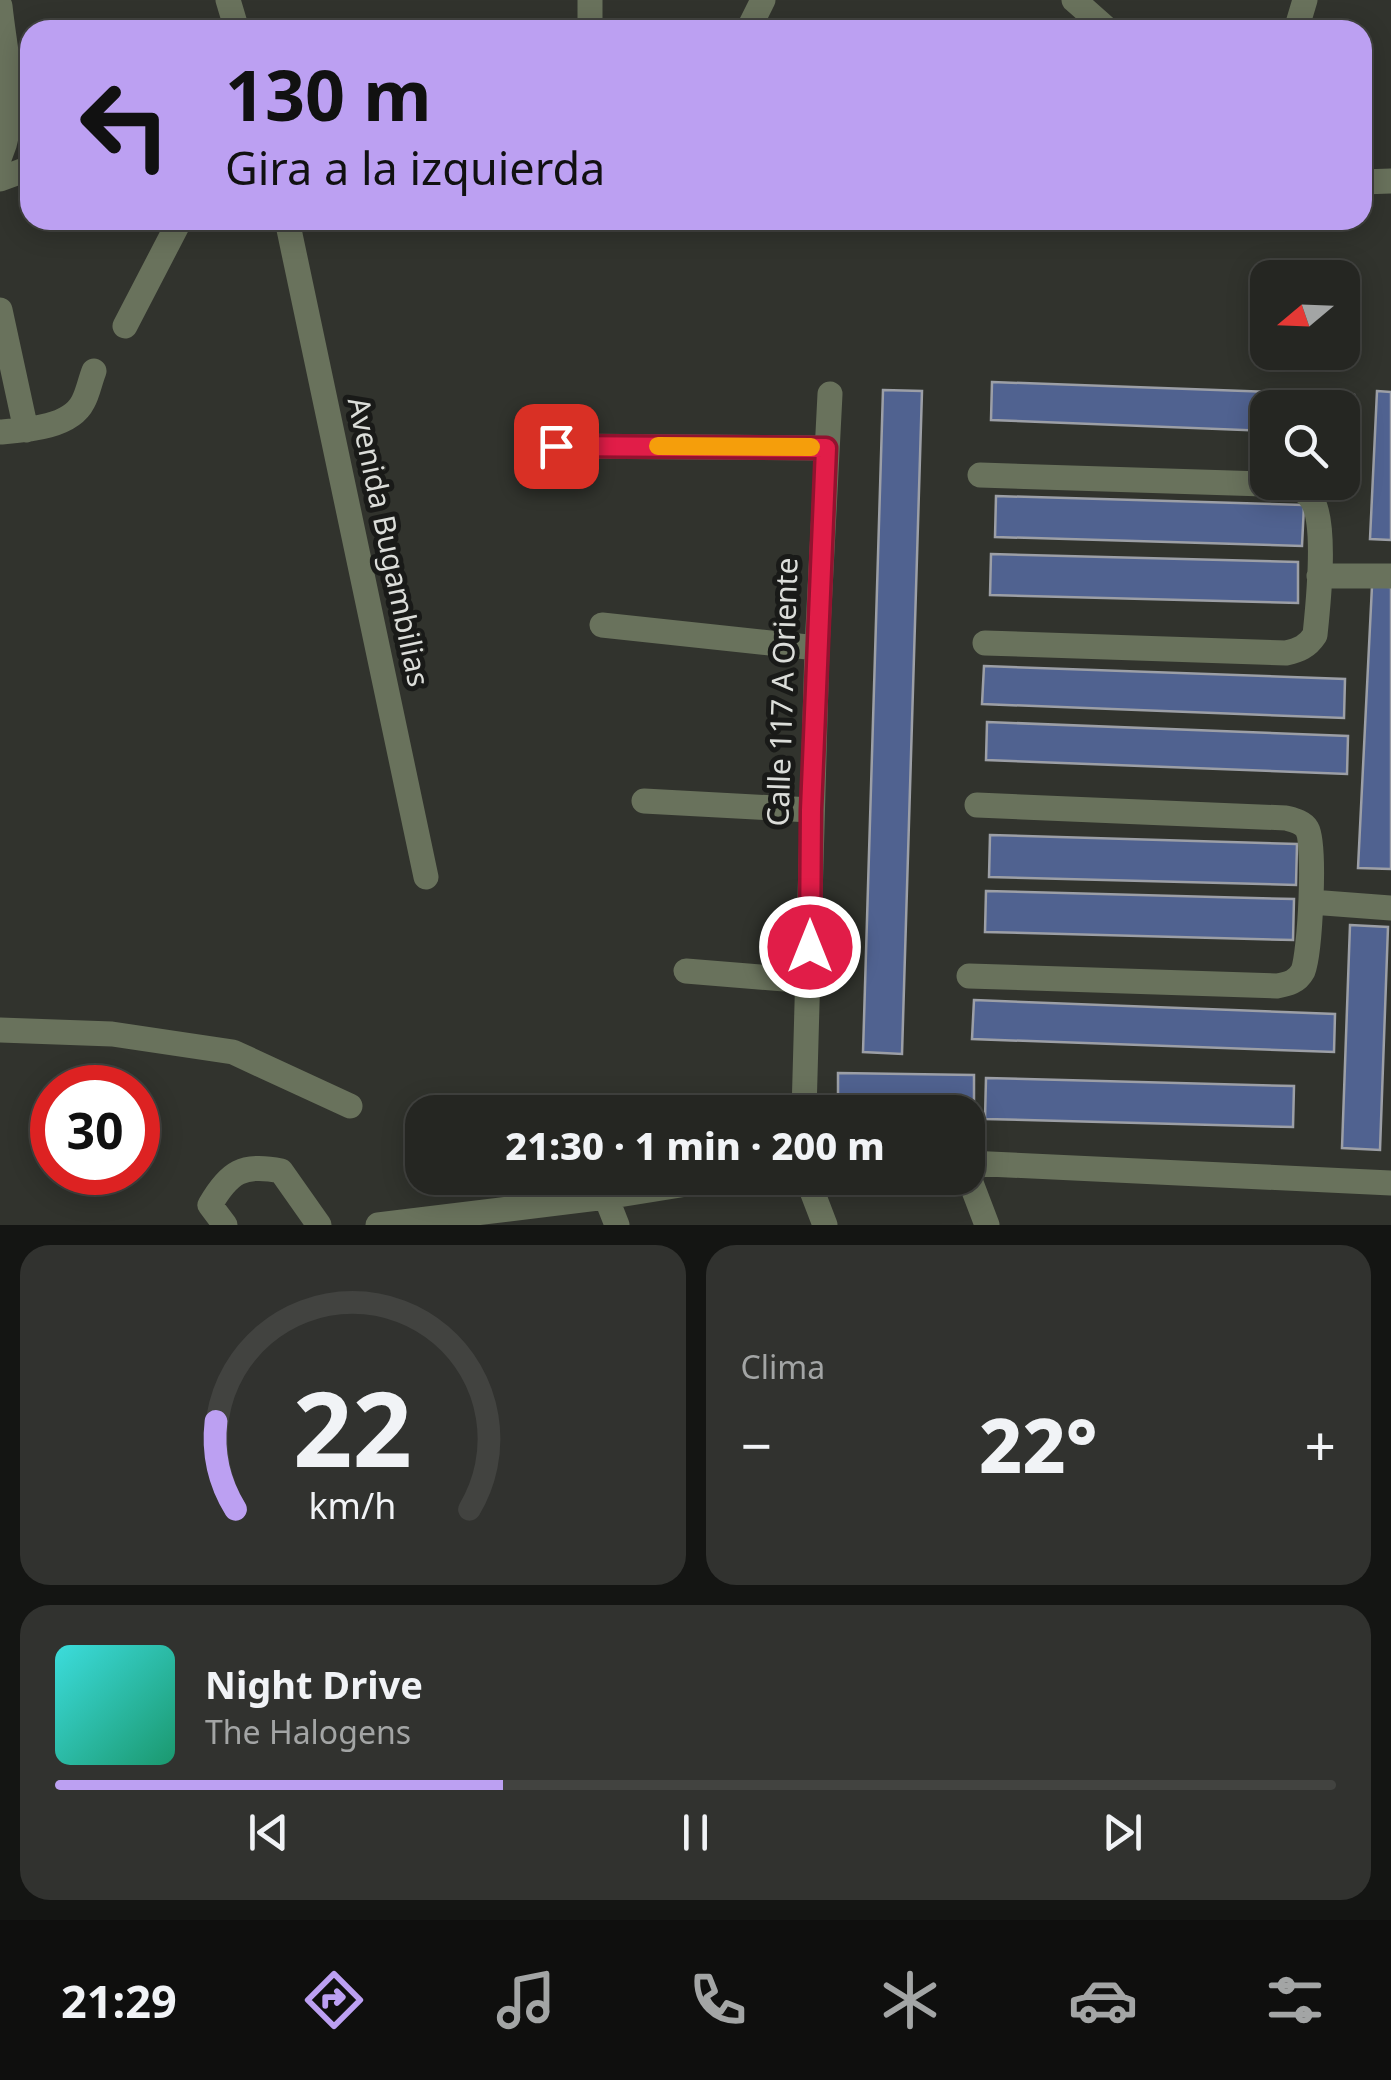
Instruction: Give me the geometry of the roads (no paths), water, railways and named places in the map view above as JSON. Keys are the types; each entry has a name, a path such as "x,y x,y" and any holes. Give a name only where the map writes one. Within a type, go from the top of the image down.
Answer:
{"street":[{"path":"1074,0 1097,20"},
{"path":"0,6 11,107 7,140 0,156"},
{"path":"124,326 175,230"},
{"name":"Avenida Bugambilias","path":"289,230 426,877"},
{"path":"0,310 13,431 58,422 82,406 94,370"},
{"name":"Calle 117 A Oriente","path":"805,1095 816,648 830,394"},
{"path":"556,446 826,448"},
{"path":"980,476 1294,485 1313,500 1318,516 1319,576 1314,635 1309,644 1286,653 985,643"},
{"path":"1319,576 1391,576"},
{"path":"602,625 816,648"},
{"path":"644,801 811,810"},
{"path":"969,976 1277,986 1292,982 1302,972 1311,902 1307,828 1286,818 977,805"},
{"path":"1311,902 1391,908"},
{"path":"686,970 810,981"},
{"path":"0,1030 112,1034 233,1052 350,1106"},
{"path":"985,1164 1391,1184"},
{"path":"225,1225 210,1205 224,1181 256,1166 281,1171 320,1225"},
{"path":"378,1225 613,1195"},
{"path":"814,1195 825,1225"},
{"path":"976,1195 987,1225"},
{"path":"606,1196 617,1225"}]}
